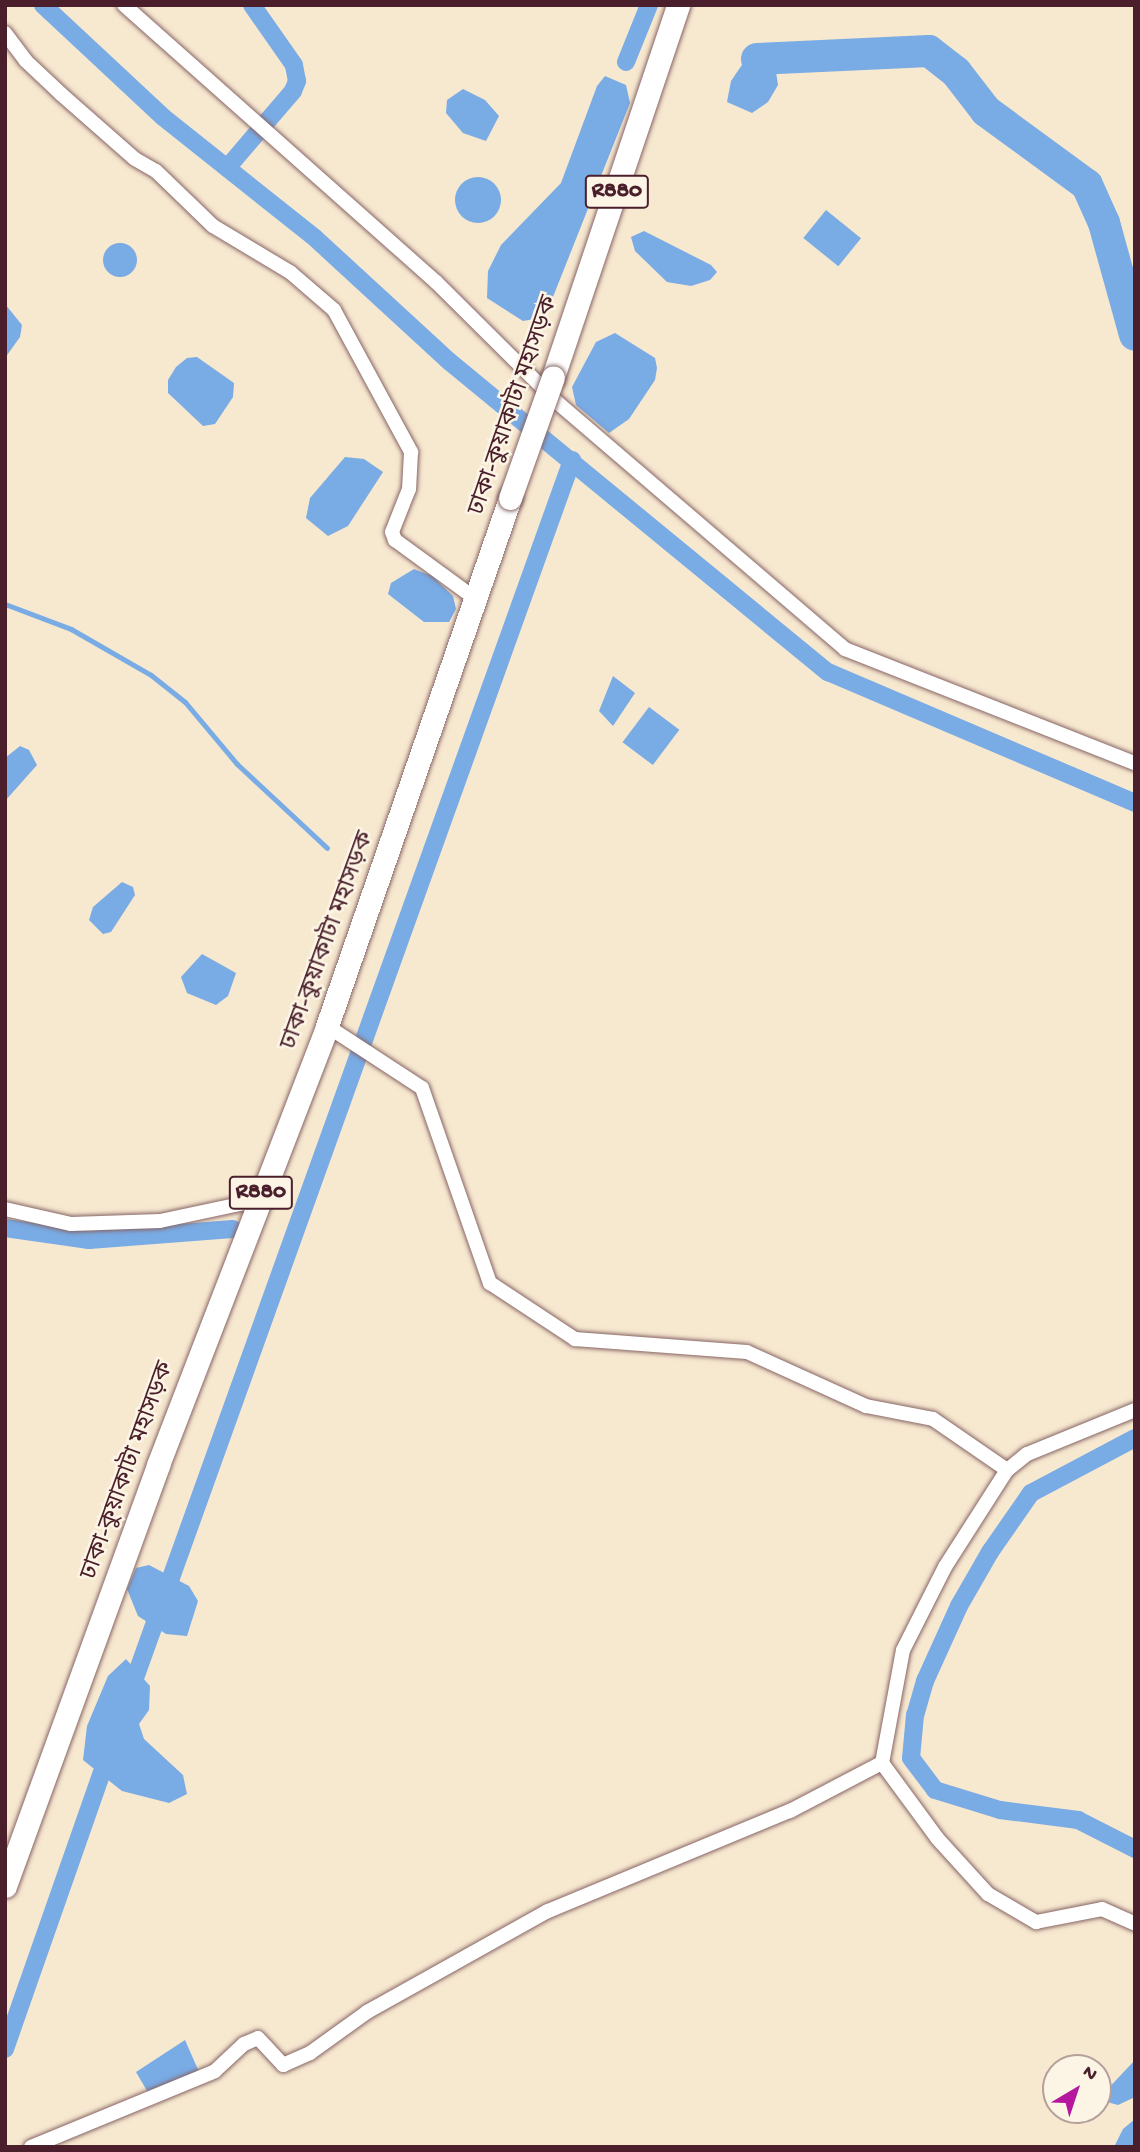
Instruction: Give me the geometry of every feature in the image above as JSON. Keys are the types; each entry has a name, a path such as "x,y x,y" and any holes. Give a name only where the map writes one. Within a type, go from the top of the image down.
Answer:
{"main road":[{"name":"ঢাকা-কুয়াকাটা মহাসড়ক","path":"5,1886 259,1200 327,1026 553,377 678,5"}],"street":[{"path":"124,5 436,282 558,403 845,649 1135,763"},
{"path":"5,33 26,61 204,219 290,272 334,310 411,452 409,489 392,532 395,540 476,599"},
{"path":"327,1026 422,1088 490,1283 575,1339 747,1352 866,1406 933,1419 1007,1470"},
{"path":"5,1209 71,1224 147,1222 259,1200"},
{"path":"1135,1410 1027,1454 1007,1470 945,1567 903,1650 883,1763 937,1838 988,1894 1036,1922 1102,1909 1135,1924"},
{"path":"31,2147 215,2071 244,2044 258,2038 283,2065 310,2053 367,2012 548,1911 790,1811 883,1763"}],"water":[{"path":"746,59 762,61 776,72 778,85 768,102 752,113 727,102 731,81"},
{"path":"605,76 626,85 630,103 545,317 523,321 487,298 488,271 501,245 561,183 597,86"},
{"path":"463,89 485,100 499,116 486,141 463,133 446,113 447,100"},
{"path":"478,177 495,183 501,200 495,217 478,223 461,217 455,200 461,183"},
{"path":"826,210 861,238 838,266 803,238"},
{"path":"644,231 711,265 717,272 710,280 691,286 667,282 635,251 631,237"},
{"path":"120,243 132,248 137,260 132,272 120,277 108,272 103,260 108,248"},
{"path":"5,304 22,325 20,337 5,358"},
{"path":"615,333 655,358 657,368 655,380 629,419 609,433 576,405 572,387 596,342"},
{"path":"197,357 234,383 233,397 215,424 203,426 168,393 168,380 176,367 187,358"},
{"path":"345,457 364,459 383,472 348,526 328,536 306,518 310,498"},
{"path":"414,569 432,576 453,596 456,609 449,622 424,622 388,594 391,583"},
{"path":"613,676 635,693 613,726 599,711"},
{"path":"649,707 679,730 653,765 623,742"},
{"path":"20,746 29,750 37,765 5,801 5,758"},
{"path":"122,882 133,887 135,895 111,932 103,934 89,920 93,907"},
{"path":"202,954 236,973 228,996 216,1005 187,993 181,977"},
{"path":"149,1565 189,1586 198,1601 187,1636 166,1634 138,1616 127,1589 136,1568"},
{"path":"126,1659 150,1686 149,1710 139,1724 144,1739 183,1775 187,1794 169,1803 122,1791 83,1760 87,1726 108,1676"},
{"path":"185,2040 199,2072 150,2096 136,2072"},
{"path":"1135,2060 1135,2097 1118,2105 1112,2103 1112,2084"},
{"path":"1135,2119 1135,2147 1114,2147 1123,2129"}],"waterway":[{"path":"43,5 163,117 315,238 450,362 828,672 1135,803"},
{"path":"227,168 293,91 297,81 294,65 252,5"},
{"path":"626,62 649,5"},
{"path":"757,59 929,51 956,72 986,111 1087,185 1104,223 1135,335"},
{"path":"130,1692 572,460"},
{"path":"5,604 71,629 151,675 185,702 237,764 327,848"},
{"path":"5,1228 89,1240 233,1229"},
{"path":"1135,1438 1031,1493 990,1552 959,1606 925,1681 915,1715 911,1758 935,1790 1000,1810 1078,1820 1135,1849"},
{"path":"5,2049 108,1755"}]}
